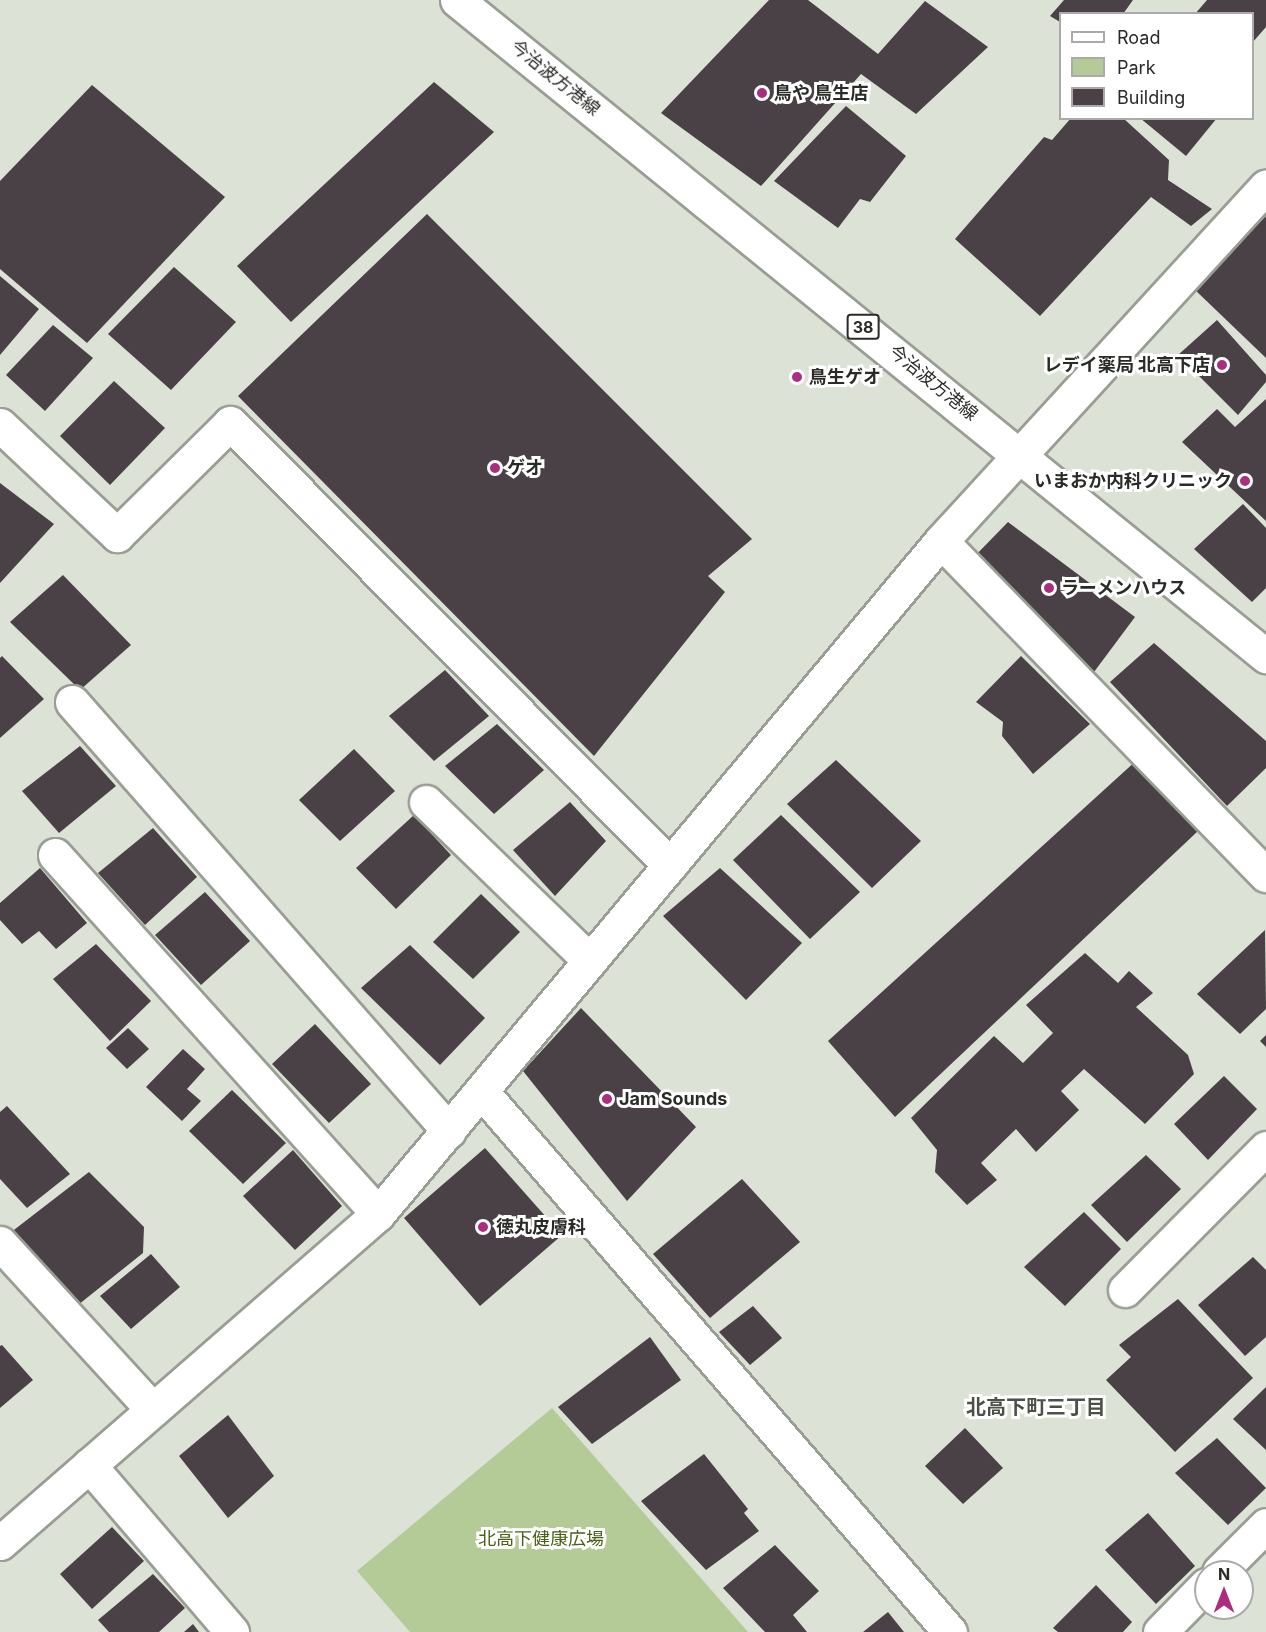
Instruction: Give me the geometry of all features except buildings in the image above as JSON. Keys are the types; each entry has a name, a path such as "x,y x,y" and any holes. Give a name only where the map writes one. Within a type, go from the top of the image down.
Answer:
{"street":[{"name":"今治波方港線","path":"457,0 1020,453 1266,656"},
{"path":"0,1543 378,1214 941,541 1266,186"},
{"path":"0,425 117,535 230,423 670,865"},
{"path":"941,541 1266,875"},
{"path":"72,702 448,1131"},
{"path":"426,802 590,961"},
{"path":"55,855 378,1214"},
{"path":"481,1091 950,1632"},
{"path":"1125,1290 1266,1148"},
{"path":"0,1243 153,1410"},
{"path":"89,1465 232,1632"},
{"path":"1232,1560 1266,1526"},
{"path":"1160,1632 1194,1598"}],"green space":[{"name":"北高下健康広場","path":"552,1408 748,1632 410,1632 357,1571"}],"place":[{"name":"鳥や 鳥生店","path":"762,93"},
{"name":"レデイ薬局 北高下店","path":"1222,365"},
{"name":"鳥生ゲオ","path":"797,377"},
{"name":"ゲオ","path":"495,468"},
{"name":"いまおか内科クリニック","path":"1245,481"},
{"name":"ラーメンハウス","path":"1049,588"},
{"name":"Jam Sounds","path":"607,1099"},
{"name":"徳丸皮膚科","path":"483,1227"}],"district":[{"name":"北高下町三丁目","path":"1036,1407"}]}
